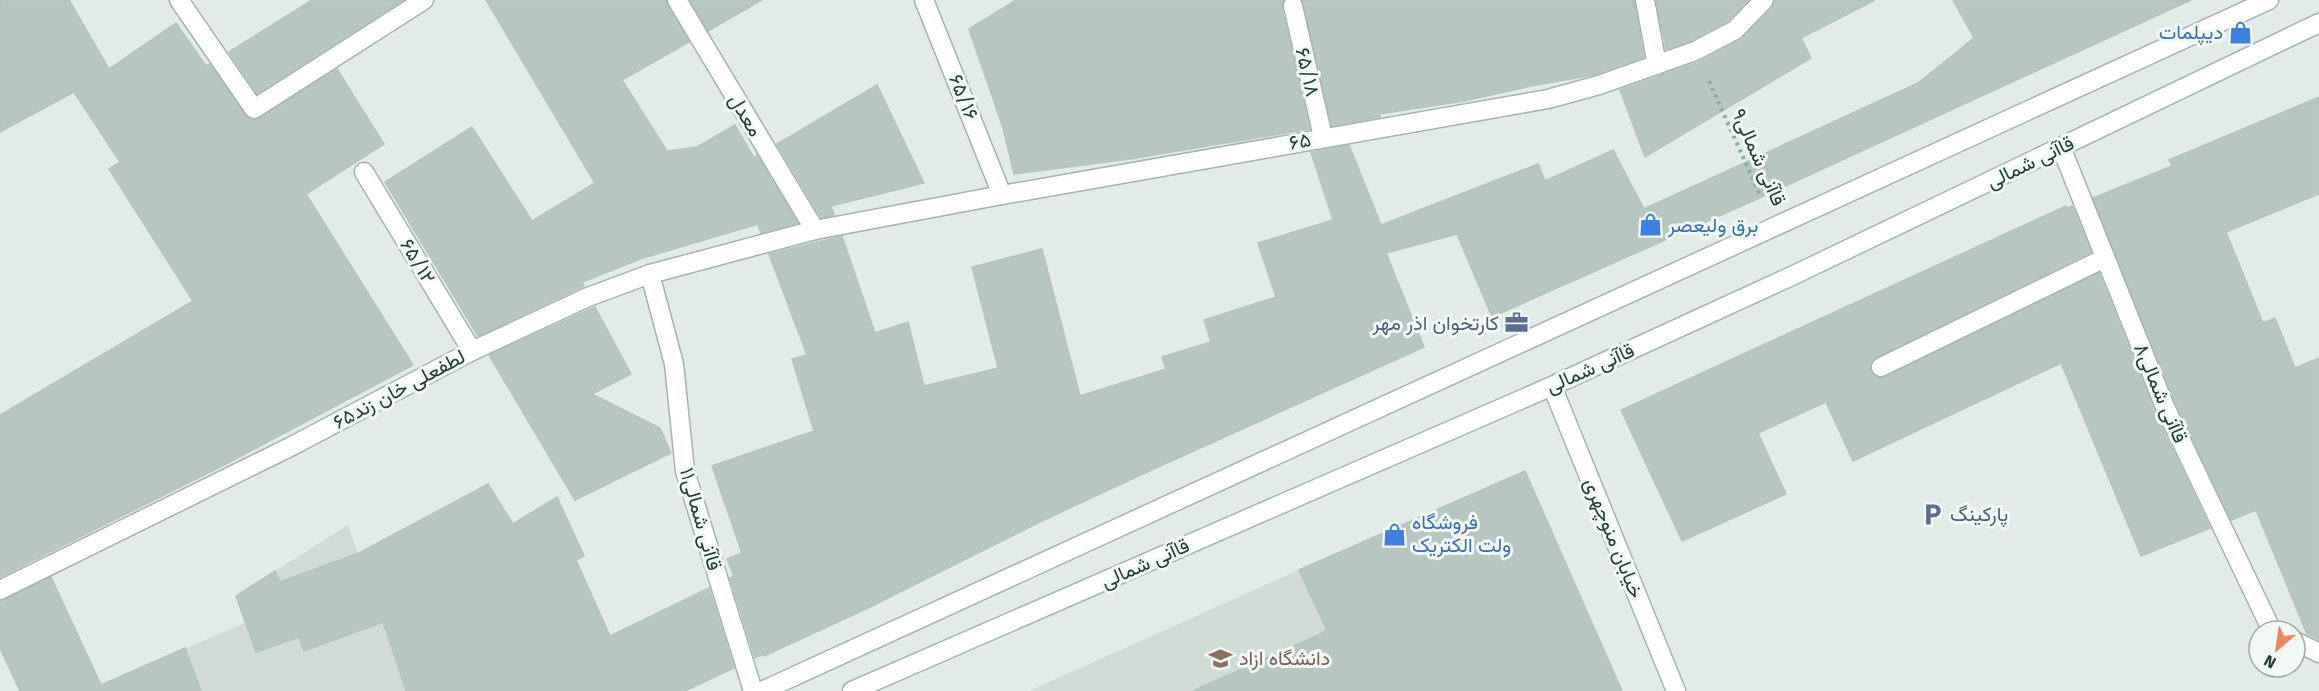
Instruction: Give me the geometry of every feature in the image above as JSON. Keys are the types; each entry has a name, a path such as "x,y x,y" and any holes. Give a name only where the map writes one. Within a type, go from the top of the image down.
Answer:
{"street":[{"path":"179,0 254,109 424,0"},
{"name":"معدل","path":"677,0 815,230"},
{"name":"۶۵/۱۶","path":"924,0 1002,195"},
{"path":"1645,0 1657,65"},
{"name":"۶۵","path":"815,230 1323,137 1462,116 1548,99 1695,51 1735,30 1764,0"},
{"path":"762,691 2269,0"},
{"name":"۶۵/۱۸","path":"1293,6 1323,137"},
{"name":"قاآنی شمالی","path":"861,689 1552,386 1796,274 2319,23"},
{"name":"قاآنی شمالی۸","path":"2061,147 2165,407 2266,619"},
{"name":"۶۵/۱۲","path":"364,172 472,351"},
{"name":"لطفعلی خان زند۶۵","path":"0,590 281,451 472,351 588,297 650,274 815,230"},
{"path":"1881,367 2105,258"},
{"name":"قاآنی شمالی۱۱","path":"650,274 674,364 685,471 753,691"},
{"name":"خیابان منوچهری","path":"1552,386 1676,691"}],"path":[{"name":"۹قاآنی شمالی","path":"1695,51 1775,227"}],"shaded area":[{"path":"348,525 406,691 114,691 110,681 245,623 236,596"},
{"name":"دانشگاه ازاد","path":"1299,570 1353,691 1029,691"}],"building":[{"path":"0,0 69,0 109,69 176,23 206,66 210,64 250,119 260,118 337,69 384,144 306,194 413,365 224,465 0,577 0,415 193,301 109,169 120,162 74,92 0,132"},
{"path":"312,0 403,0 257,94 229,52"},
{"path":"486,0 666,0 689,42 622,80 667,151 697,147 735,125 754,158 757,155 798,223 761,233 758,224 640,259 582,282 584,286 478,336 385,182 472,127 532,221 595,183"},
{"path":"690,0 762,0 708,31"},
{"path":"1016,0 1284,0 1282,9 1310,129 1130,159 1014,174 1003,128 969,29"},
{"path":"1302,0 1634,0 1644,57 1593,75 1464,101 1379,114 1380,117 1332,126"},
{"path":"1656,0 1748,0 1728,21 1690,41 1666,49"},
{"path":"1775,0 1875,0 1801,38 1811,58 1645,157 1620,90 1699,62 1740,40 1772,8"},
{"path":"1953,0 2191,0 1755,200 1492,317 1457,234 1386,253 1424,347 1147,472 1046,519 868,608 764,656 764,654 755,658 730,578 734,576 727,559 742,553 712,466 814,431 792,359 807,355 769,254 842,236 875,333 908,322 924,386 998,368 972,267 1042,249 1080,396 1166,369 1162,357 1211,342 1204,320 1276,297 1258,243 1333,220 1311,152 1349,145 1381,225 1538,164 1545,181 1613,150 1644,209 1918,83 1974,38"},
{"path":"877,85 924,183 831,206 834,215 821,218 777,144"},
{"path":"2319,97 2319,194 2226,232 2263,323 2275,318 2295,368 2319,358 2319,640 2307,634 2307,619 2301,619 2256,510 2231,520 2175,402 2093,198 2172,166 2169,160"},
{"path":"2066,206 2067,208 2072,206 2091,252 1876,357 1871,361 1871,371 1875,377 1886,377 2099,273 2155,412 2210,528 2141,556 2061,363 1853,461 1826,402 1758,433 1786,494 1682,541 1621,410"},
{"path":"595,307 631,374 592,394 660,428 671,453 575,500 489,355"},
{"path":"1525,471 1622,691 1193,691 1327,631 1299,570"},
{"path":"488,484 513,524 557,497 584,556 576,560 610,636 709,588 734,668 685,691 406,691 383,622 304,651 299,637 256,652 236,596 275,571 280,582 359,553"},
{"path":"51,577 101,685 185,648 201,691 20,691 0,648 0,601"}],"place":[{"name":"دیپلمات","path":"2241,32"},
{"name":"برق ولیعصر","path":"1650,225"},
{"name":"کارتخوان اذر مهر","path":"1517,323"},
{"name":"پارکینگ","path":"1932,514"},
{"name":"فروشگاه ولت الکتریک","path":"1394,534"},
{"name":"دانشگاه ازاد","path":"1221,658"}]}
